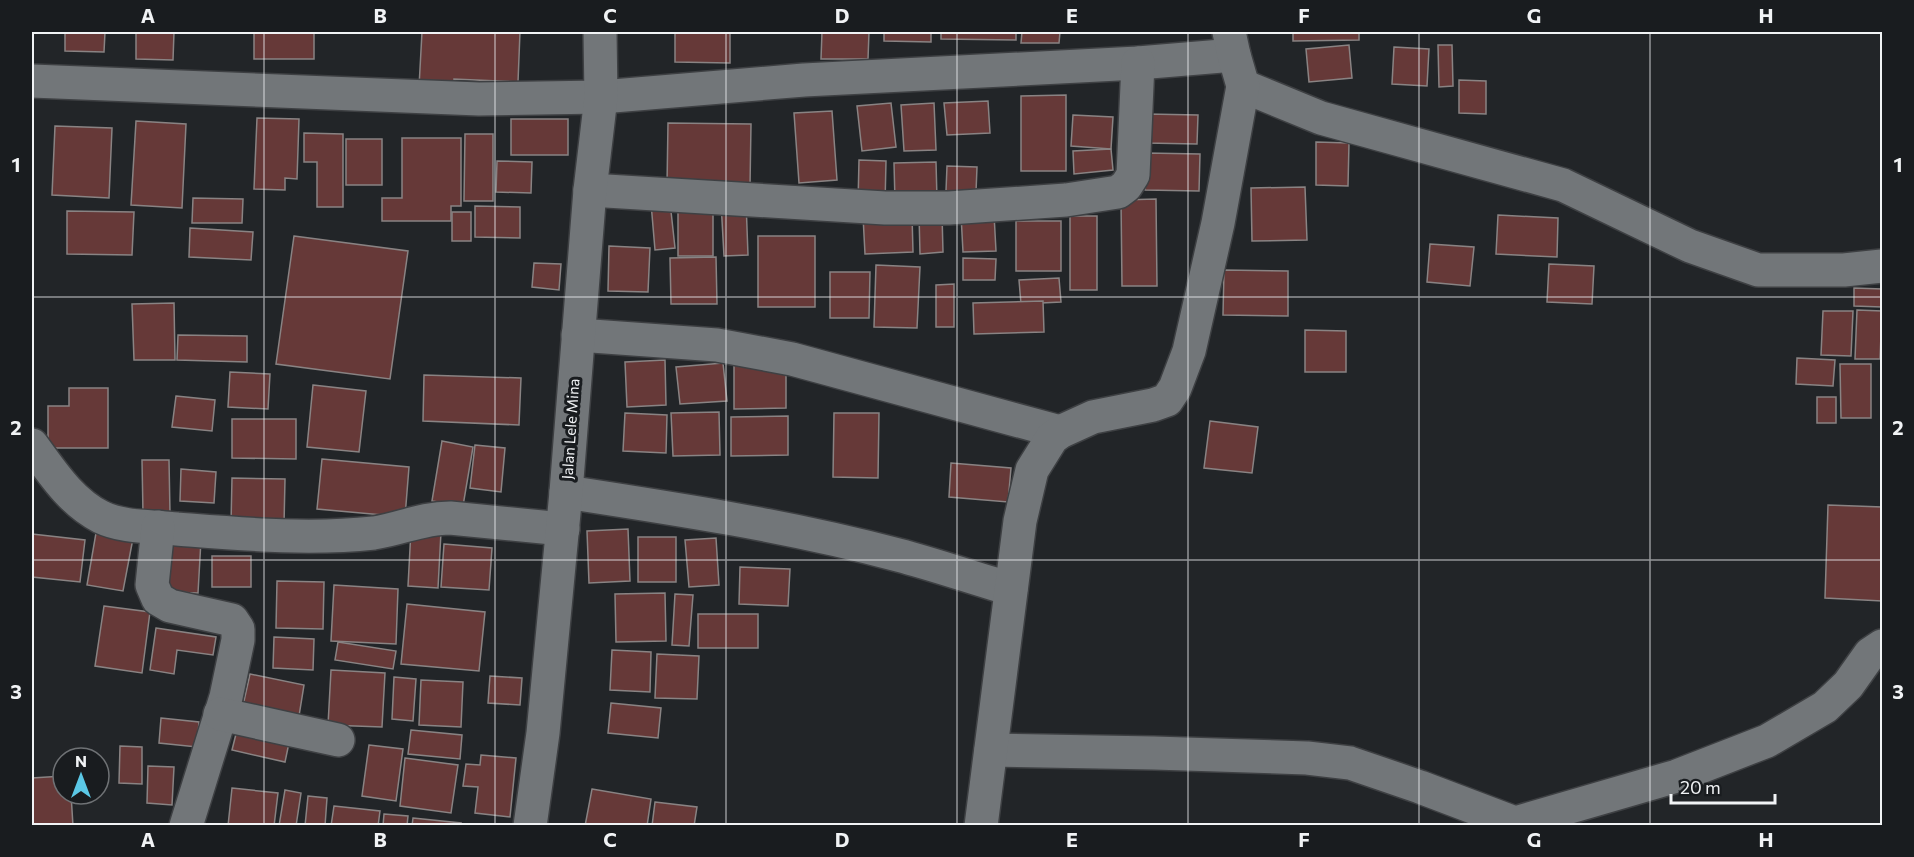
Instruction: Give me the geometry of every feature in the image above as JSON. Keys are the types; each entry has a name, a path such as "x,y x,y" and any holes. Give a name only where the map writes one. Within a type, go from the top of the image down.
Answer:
{"street":[{"name":"Jalan Lele Mina","path":"530,825 543,733 563,529 590,190 601,97 600,32"},
{"path":"32,81 479,99 601,97 804,80 1235,58 1322,118 1563,184 1690,246 1758,270 1844,270 1882,266"},
{"path":"981,825 1020,521 1032,470 1052,438 1060,432 1093,417 1167,400 1176,388 1189,351 1218,223 1235,58"},
{"path":"590,190 885,208 949,208 1066,200 1118,192 1126,186 1133,175 1138,63"},
{"path":"578,335 717,345 792,359 1060,432"},
{"path":"32,445 72,498 99,516 117,524 300,537 346,536 396,529 434,518 563,529"},
{"path":"566,492 689,510 811,534 898,555 1011,589"},
{"path":"158,527 152,585 158,599 170,606 232,620 238,629 238,640 226,697 186,825"},
{"path":"991,750 1307,758 1350,764 1420,787 1515,823 1677,776 1767,741 1825,708 1848,685 1870,654 1882,646"},
{"path":"220,714 338,740"}],"building":[{"path":"65,32 105,32 104,52 65,51"},
{"path":"136,32 174,32 173,60 136,59"},
{"path":"254,32 314,32 314,59 254,59"},
{"path":"422,32 520,32 518,82 454,79 454,89 419,87"},
{"path":"675,32 730,32 730,63 675,62"},
{"path":"822,32 869,32 868,59 821,59"},
{"path":"884,32 931,32 931,42 884,41"},
{"path":"941,32 1016,32 1016,40 941,39"},
{"path":"1022,32 1060,32 1059,43 1021,43"},
{"path":"1293,32 1359,32 1359,40 1293,41"},
{"path":"1349,45 1352,78 1309,82 1306,49"},
{"path":"1438,45 1452,45 1453,86 1439,87"},
{"path":"1394,47 1429,49 1427,86 1392,84"},
{"path":"1459,80 1486,81 1486,114 1459,113"},
{"path":"1066,95 1066,171 1021,171 1021,96"},
{"path":"988,101 990,133 947,135 944,103"},
{"path":"891,103 896,147 862,151 857,106"},
{"path":"934,103 936,150 904,151 901,105"},
{"path":"832,111 837,180 799,183 794,113"},
{"path":"1147,114 1198,115 1197,144 1146,143"},
{"path":"1073,115 1113,117 1111,149 1071,146"},
{"path":"257,118 299,119 297,179 285,178 285,190 254,189"},
{"path":"511,119 568,119 568,155 511,155"},
{"path":"136,121 186,124 182,208 131,205"},
{"path":"668,123 751,124 750,186 667,185"},
{"path":"55,126 112,128 109,198 52,195"},
{"path":"304,133 343,134 343,207 317,207 317,162 304,162"},
{"path":"465,134 493,134 493,201 464,201"},
{"path":"402,138 461,138 461,206 451,206 451,221 382,221 382,198 402,198"},
{"path":"346,139 382,139 382,185 346,185"},
{"path":"1316,142 1349,143 1348,186 1316,185"},
{"path":"1111,149 1113,170 1074,174 1073,151"},
{"path":"1146,153 1200,154 1199,191 1145,190"},
{"path":"859,160 886,161 885,205 858,203"},
{"path":"497,161 532,162 531,193 496,192"},
{"path":"936,162 937,199 895,201 894,163"},
{"path":"947,166 977,167 976,192 946,191"},
{"path":"1305,187 1307,240 1252,241 1251,188"},
{"path":"193,198 243,199 242,223 192,223"},
{"path":"1156,199 1157,286 1122,286 1121,200"},
{"path":"746,201 748,255 724,256 721,202"},
{"path":"670,202 675,248 655,250 651,203"},
{"path":"678,203 713,203 713,256 678,256"},
{"path":"475,206 520,207 520,238 475,237"},
{"path":"67,211 134,212 132,255 67,254"},
{"path":"452,212 471,212 471,241 452,241"},
{"path":"919,214 942,214 943,252 920,254"},
{"path":"994,214 996,251 963,252 961,215"},
{"path":"912,215 913,252 865,254 863,216"},
{"path":"1498,215 1558,218 1557,257 1496,254"},
{"path":"1070,216 1097,216 1097,290 1070,290"},
{"path":"1016,221 1061,221 1061,271 1016,271"},
{"path":"190,228 253,232 251,260 189,257"},
{"path":"294,236 408,251 390,379 276,364"},
{"path":"758,236 815,236 815,307 758,307"},
{"path":"1430,244 1474,247 1470,286 1427,282"},
{"path":"609,246 650,248 648,292 608,291"},
{"path":"716,257 717,304 671,304 670,258"},
{"path":"963,258 996,259 995,280 963,280"},
{"path":"534,263 561,264 559,290 532,287"},
{"path":"1549,264 1594,266 1592,304 1547,302"},
{"path":"876,265 920,267 917,328 874,327"},
{"path":"1224,270 1288,271 1288,316 1223,315"},
{"path":"830,272 870,272 869,318 830,318"},
{"path":"1059,278 1061,302 1021,304 1019,280"},
{"path":"954,284 954,327 936,327 936,285"},
{"path":"1854,288 1882,289 1882,307 1854,306"},
{"path":"1043,301 1044,332 974,334 973,303"},
{"path":"174,303 175,360 134,360 132,304"},
{"path":"1857,310 1882,311 1880,359 1855,359"},
{"path":"1823,311 1853,311 1851,356 1821,355"},
{"path":"1305,330 1346,331 1346,372 1305,372"},
{"path":"178,335 247,336 247,362 177,360"},
{"path":"1797,358 1835,360 1833,386 1796,384"},
{"path":"665,360 666,405 627,407 625,362"},
{"path":"723,363 727,401 680,404 676,367"},
{"path":"734,363 786,363 786,408 734,409"},
{"path":"1840,364 1871,364 1871,418 1841,418"},
{"path":"230,372 270,374 268,409 228,407"},
{"path":"424,375 521,378 519,425 423,421"},
{"path":"313,385 366,391 359,452 307,447"},
{"path":"69,388 108,388 108,448 48,448 48,406 69,406"},
{"path":"176,396 215,400 212,431 172,427"},
{"path":"1817,397 1836,397 1836,423 1817,423"},
{"path":"719,412 720,455 673,456 671,413"},
{"path":"625,413 667,415 666,453 623,451"},
{"path":"834,413 879,413 878,478 833,477"},
{"path":"788,416 788,455 731,456 731,417"},
{"path":"232,419 296,419 296,459 232,458"},
{"path":"1210,421 1258,427 1252,473 1204,468"},
{"path":"442,441 473,447 463,506 432,501"},
{"path":"475,445 505,448 501,492 470,488"},
{"path":"322,459 409,467 405,517 317,509"},
{"path":"142,460 169,460 170,513 143,514"},
{"path":"951,463 1011,468 1008,502 949,497"},
{"path":"181,469 216,472 214,503 180,501"},
{"path":"232,478 285,479 284,525 231,524"},
{"path":"1828,505 1882,507 1882,601 1825,598"},
{"path":"97,527 134,533 123,591 87,585"},
{"path":"628,529 630,581 589,583 587,531"},
{"path":"411,530 441,532 438,588 408,586"},
{"path":"32,534 85,540 80,582 32,577"},
{"path":"638,537 676,537 676,582 638,582"},
{"path":"171,538 201,540 198,593 168,592"},
{"path":"716,538 719,585 689,587 685,540"},
{"path":"444,544 492,548 489,590 441,587"},
{"path":"212,556 251,556 251,587 212,587"},
{"path":"740,567 790,569 788,606 739,604"},
{"path":"277,581 324,582 323,629 276,628"},
{"path":"334,585 398,589 396,644 331,641"},
{"path":"665,593 666,641 616,642 615,594"},
{"path":"675,594 693,595 689,646 672,645"},
{"path":"407,604 485,612 479,671 401,664"},
{"path":"104,606 150,612 142,673 95,666"},
{"path":"698,614 758,614 758,648 698,648"},
{"path":"156,628 216,637 213,655 177,650 174,674 150,670"},
{"path":"274,637 314,639 313,670 273,668"},
{"path":"338,642 396,651 393,669 335,660"},
{"path":"612,650 651,652 650,692 610,690"},
{"path":"657,654 699,656 697,699 655,698"},
{"path":"331,670 385,673 382,727 328,725"},
{"path":"250,674 304,685 298,722 242,710"},
{"path":"490,676 522,678 520,705 488,703"},
{"path":"394,677 416,679 413,721 392,719"},
{"path":"421,680 463,682 461,727 419,725"},
{"path":"611,703 661,708 658,738 608,733"},
{"path":"161,718 199,722 197,747 159,743"},
{"path":"238,726 290,738 285,762 232,750"},
{"path":"411,730 462,735 460,759 408,754"},
{"path":"369,745 403,749 396,801 362,796"},
{"path":"120,746 142,747 142,784 119,783"},
{"path":"481,755 516,758 510,817 475,813 478,787 463,786 466,764 480,765"},
{"path":"405,758 458,765 451,813 400,806"},
{"path":"148,766 174,767 172,805 147,803"},
{"path":"51,777 51,806 72,806 73,826 32,826 32,778"},
{"path":"232,788 278,793 274,826 228,826"},
{"path":"592,789 651,799 647,826 585,826"},
{"path":"285,790 301,793 296,826 279,826"},
{"path":"308,796 327,798 325,826 305,826"},
{"path":"655,802 697,807 694,826 652,826"},
{"path":"334,806 380,811 378,826 331,826"},
{"path":"384,814 408,816 407,826 383,826"},
{"path":"413,818 461,823 460,826 412,826"}]}
